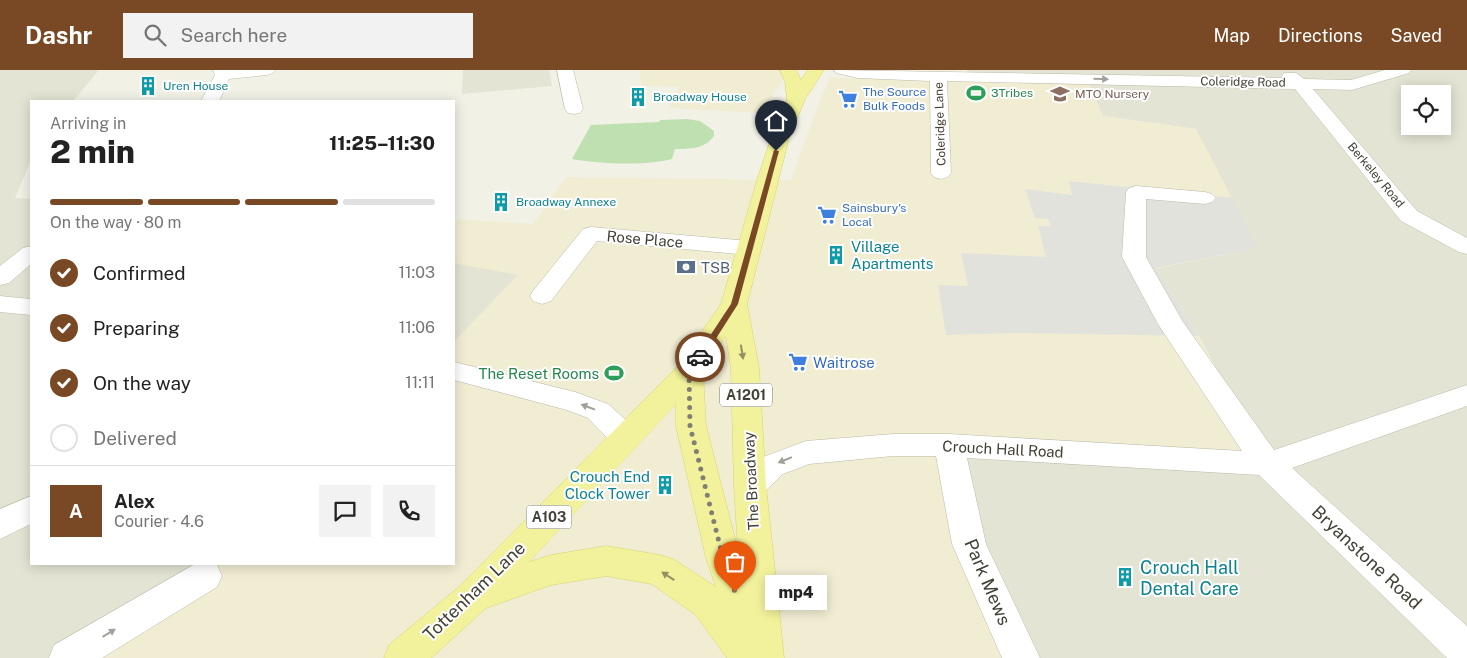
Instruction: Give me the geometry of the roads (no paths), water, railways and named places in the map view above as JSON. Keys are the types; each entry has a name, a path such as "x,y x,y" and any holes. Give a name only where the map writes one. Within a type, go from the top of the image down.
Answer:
{"main road":[{"path":"788,70 793,81 796,99"},
{"name":"The Broadway","path":"689,372 734,304 748,248 778,146 796,99 816,70"},
{"name":"The Broadway","path":"734,304 745,368 750,486 765,658"},
{"path":"689,372 690,426 723,558 759,658"},
{"name":"Tottenham Lane","path":"403,658 473,597 689,372"},
{"path":"473,597 551,570 606,561 660,570 709,603 750,658"}],"street":[{"path":"210,100 222,73 267,70"},
{"path":"565,70 574,109"},
{"name":"Coleridge Road","path":"842,70 858,73 938,76 1352,85 1403,70"},
{"name":"Berkeley Road","path":"1283,70 1300,84 1409,216 1467,247"},
{"name":"Coleridge Lane","path":"938,76 941,172"},
{"path":"1205,198 1136,192 1134,257 1171,324 1267,464"},
{"name":"Rose Place","path":"542,296 591,234 748,248"},
{"path":"0,304 30,307"},
{"path":"455,371 575,402 598,411 625,437"},
{"name":"Crouch Hall Road","path":"750,486 772,466 786,459 806,453 893,445 949,445 1267,464 1467,395"},
{"name":"Park Mews","path":"949,445 970,544 1021,658"},
{"name":"Bryanstone Road","path":"1267,464 1467,651"},
{"path":"0,525 30,510"},
{"path":"68,658 204,576"}],"place":[{"name":"Uren House","path":"148,86"},
{"name":"3Tribes","path":"976,93"},
{"name":"MTO Nursery","path":"1060,94"},
{"name":"Broadway House","path":"638,97"},
{"name":"The Source Bulk Foods","path":"848,99"},
{"name":"Broadway Annexe","path":"501,202"},
{"name":"Sainsbury's Local","path":"827,215"},
{"name":"Village Apartments","path":"836,255"},
{"name":"TSB","path":"686,267"},
{"name":"Waitrose","path":"798,362"},
{"name":"The Reset Rooms","path":"614,373"},
{"name":"Crouch End Clock Tower","path":"665,485"},
{"name":"Crouch Hall Dental Care","path":"1125,577"},
{"name":"mp4","path":"735,592"}]}
